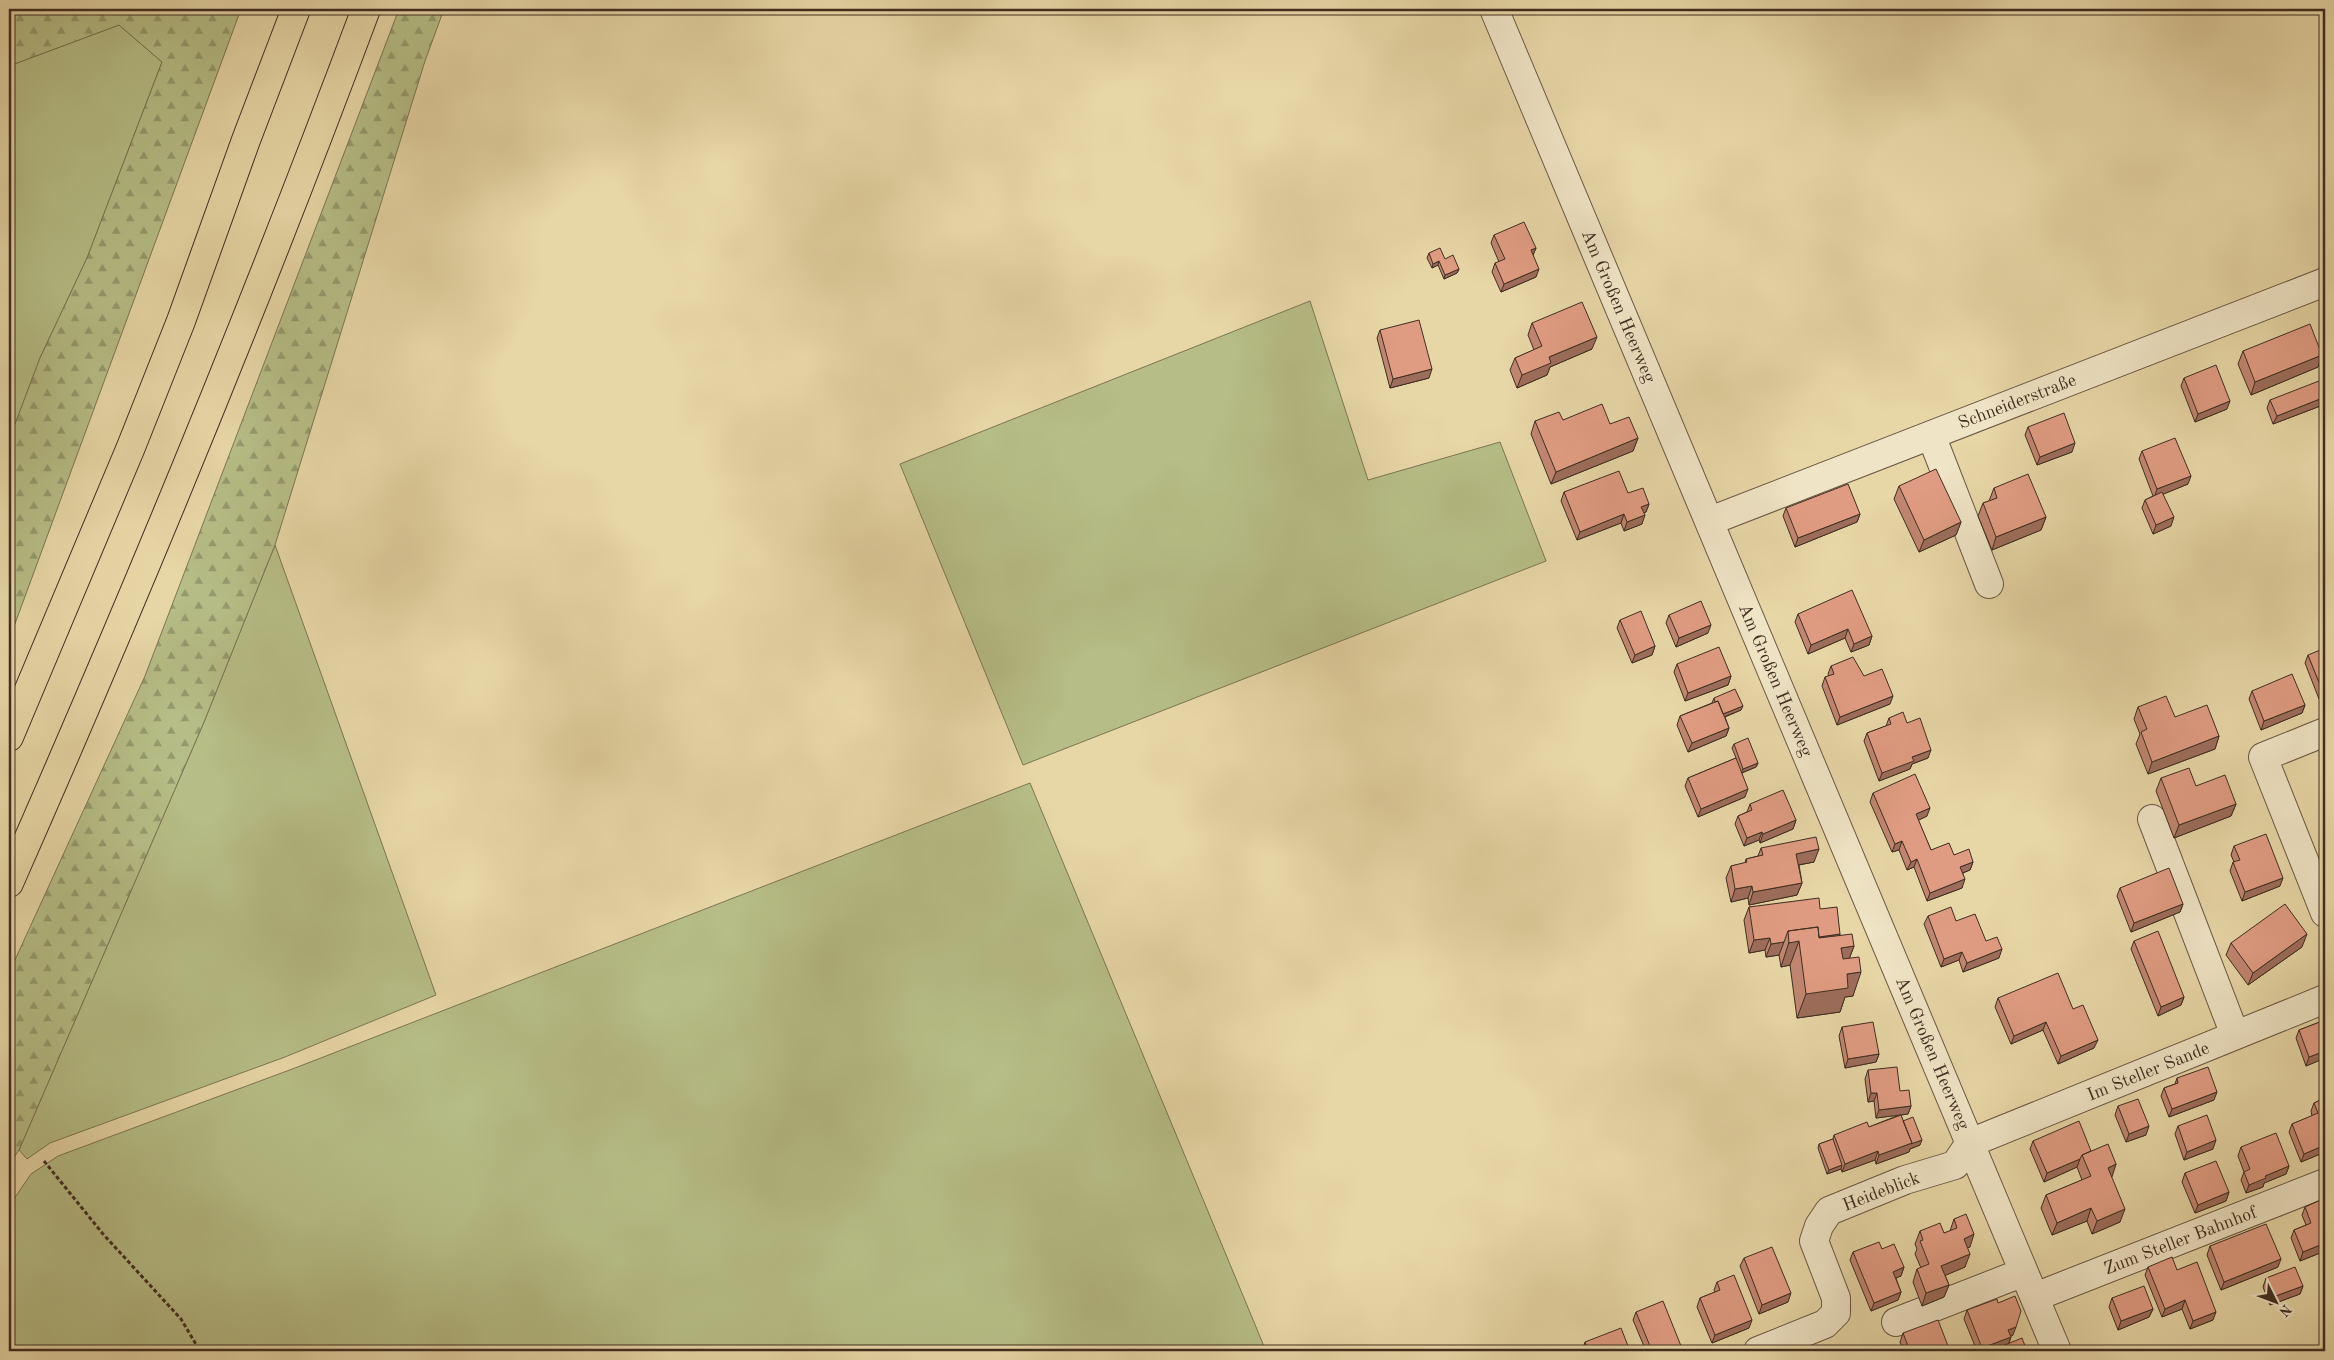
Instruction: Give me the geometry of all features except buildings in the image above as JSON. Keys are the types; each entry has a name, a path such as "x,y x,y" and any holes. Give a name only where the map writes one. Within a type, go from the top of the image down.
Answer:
{"highway":[{"path":"9,737 178,330 246,140 296,9"},
{"path":"9,883 187,468 308,166 366,9"}],"street":[{"name":"Am Großen Heerweg","path":"1494,9 2057,1351"},
{"name":"Schneiderstraße","path":"1710,521 2325,282"},
{"path":"1931,435 1989,584"},
{"path":"2325,732 2263,757 2325,914"},
{"path":"2152,819 2235,1035"},
{"name":"Im Steller Sande","path":"1970,1143 2325,999"},
{"name":"Heideblick","path":"1758,1351 1825,1324 1836,1313 1836,1298 1814,1241 1819,1226 1829,1211 1905,1180 1955,1165 1970,1143"},
{"name":"Zum Steller Bahnhof","path":"2035,1297 2325,1183"},
{"path":"1896,1322 2024,1272"}],"path":[{"path":"44,1161 103,1234 181,1319 200,1351"}],"green space":[{"path":"9,9 241,9 9,640 9,440 40,358 87,258 162,62 119,25 9,66"},
{"path":"399,9 444,9 425,61 275,545 204,722 19,1150 9,1165 9,973 145,676"},
{"path":"119,25 162,62 87,258 40,358 9,440 9,66"},
{"path":"1310,301 1368,480 1500,442 1546,561 1023,765 900,464"},
{"path":"275,545 436,995 285,1057 50,1143 27,1159 19,1150 204,722"},
{"path":"1030,783 1266,1351 9,1351 9,1206 31,1174 58,1156 295,1068"}],"railway":[{"path":"2313,1351 2325,1347"}]}
